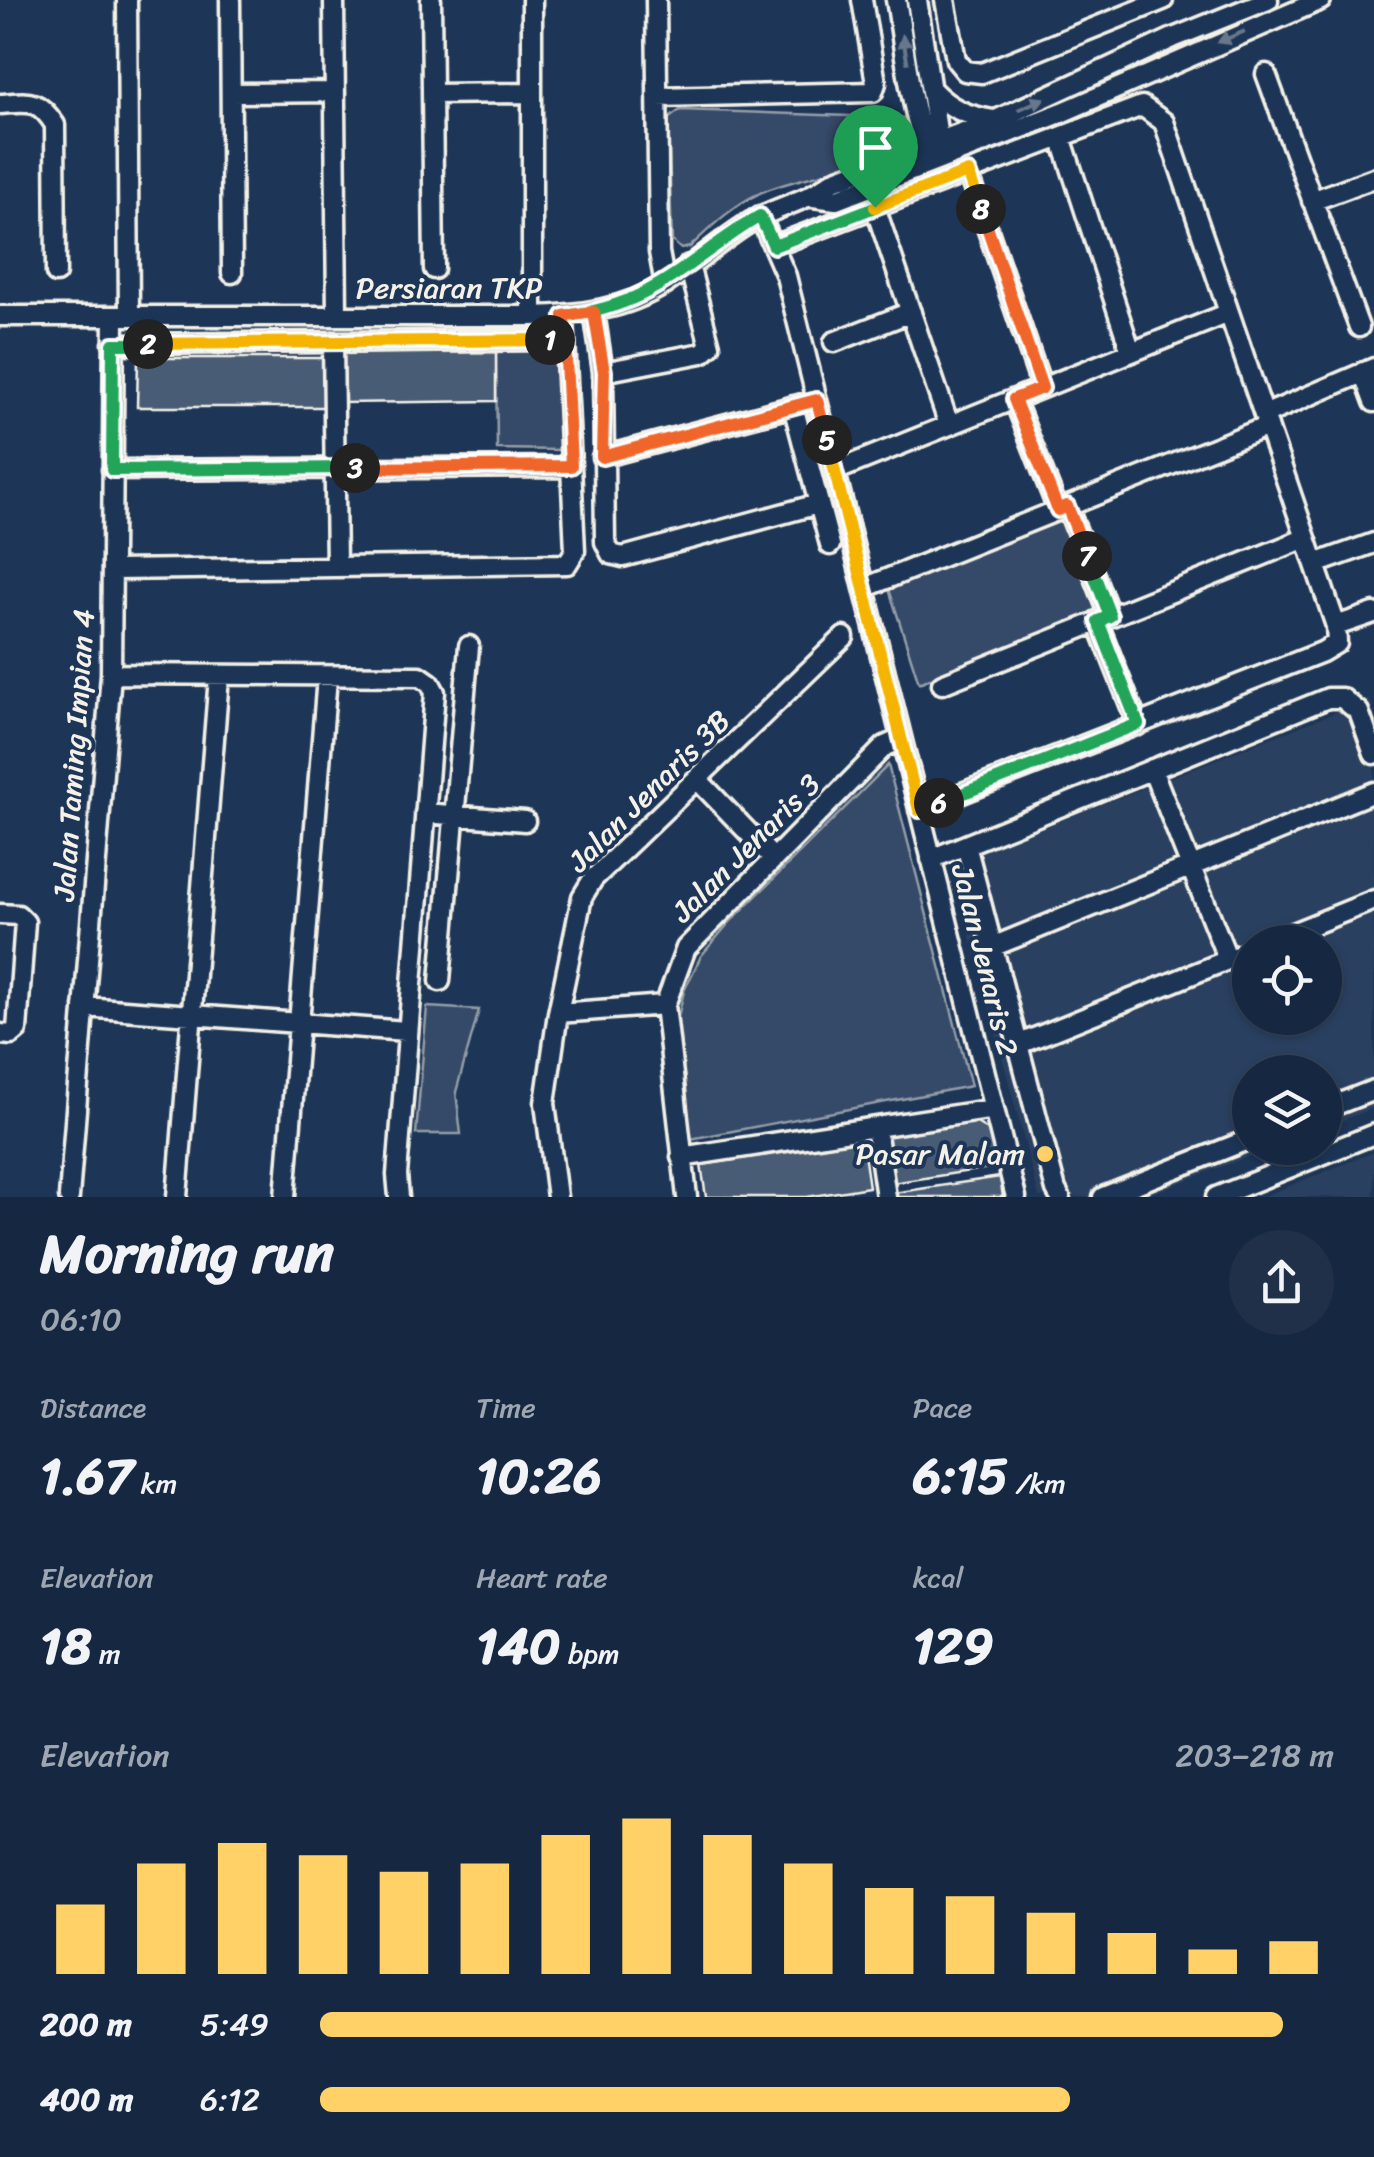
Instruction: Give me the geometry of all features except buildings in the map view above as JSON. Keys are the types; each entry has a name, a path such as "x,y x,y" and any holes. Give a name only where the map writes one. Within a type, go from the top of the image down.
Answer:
{"street":[{"name":"Jalan Taming Impian 4","path":"70,1197 110,674 113,344 122,316 127,0"},
{"path":"230,0 232,274"},
{"path":"334,0 337,315"},
{"path":"432,0 434,269"},
{"path":"532,0 532,316"},
{"path":"656,0 659,252 665,284"},
{"path":"657,97 872,92 876,83 862,0"},
{"path":"896,0 914,99 939,160"},
{"path":"916,0 932,90 932,143"},
{"path":"945,0 956,60 965,71 982,72 1163,0"},
{"name":"Persiaran TKP","path":"0,316 564,316 594,312 643,296 665,284 727,236 760,216 813,197 833,181 996,120 1173,38 1268,0"},
{"name":"Persiaran TKP","path":"813,197 836,200 1063,112 1321,0"},
{"path":"1266,74 1359,327"},
{"path":"932,90 953,108 972,117 996,120"},
{"path":"231,93 335,92"},
{"path":"432,94 532,93"},
{"path":"892,158 908,134 914,99"},
{"path":"0,104 34,102 46,110 55,124 56,273"},
{"path":"774,246 1142,106 1164,122 1336,634"},
{"path":"1061,137 1131,352"},
{"path":"968,172 1042,388"},
{"path":"1312,201 1374,178"},
{"path":"875,207 949,425"},
{"name":"Jalan Jenaris 2","path":"760,216 786,276 1016,1197"},
{"path":"604,372 702,353 710,346 689,266"},
{"path":"594,312 604,372 605,542 611,554 622,558 818,504"},
{"path":"834,342 910,312"},
{"path":"834,471 1229,313"},
{"path":"113,570 567,564 575,551 564,316"},
{"path":"113,344 565,340"},
{"path":"333,342 336,566"},
{"path":"864,588 1266,420 1369,370 1374,402"},
{"path":"1014,399 1104,618 1138,724"},
{"path":"602,457 817,400"},
{"path":"794,406 830,545"},
{"path":"112,470 571,466"},
{"path":"942,684 1306,538"},
{"path":"1315,564 1374,543"},
{"path":"919,810 1322,652 1336,634 1374,613"},
{"name":"Jalan Jenaris 3B","path":"558,1197 545,1104 558,1014 582,897 594,879 844,636"},
{"path":"440,982 470,646"},
{"path":"110,674 420,676 435,692 406,1031 399,1197"},
{"path":"177,1197 219,677"},
{"path":"285,1197 327,677"},
{"path":"931,859 1328,698 1342,698 1359,712 1370,733 1374,754"},
{"name":"Jalan Jenaris 3","path":"686,1197 665,1005 686,948 885,746 902,739"},
{"path":"1152,770 1228,960"},
{"path":"698,780 773,858"},
{"path":"992,947 1374,792"},
{"path":"425,813 526,821"},
{"path":"966,845 1060,1197"},
{"path":"1312,925 1374,900"},
{"path":"0,914 18,915 25,922 17,1030 11,1035 0,1034"},
{"path":"1017,1045 1232,958"},
{"path":"558,1014 665,1005"},
{"path":"84,1007 406,1031"},
{"path":"1342,1102 1374,1090"},
{"path":"682,1158 994,1109"},
{"path":"876,1128 886,1197"},
{"path":"1216,1197 1372,1140"},
{"path":"1103,1197 1232,1146"}],"shaded area":[{"path":"680,110 906,118 896,136 881,150 841,168 758,194 731,211 690,247 681,249 672,241 668,119"},
{"path":"557,349 561,450 497,449 496,352"},
{"path":"1062,515 1097,611 919,683 888,586"},
{"path":"1369,699 1374,712 1374,1108 1342,1120 1342,1055 1232,1055 1232,1163 1142,1197 1039,1197 951,864"},
{"path":"888,765 971,1086 685,1140 675,1030 684,991 701,956 729,923"},
{"path":"427,1007 479,1010 456,1092 461,1134 416,1134"},
{"path":"1374,1152 1374,1197 1262,1197 1342,1165"}],"place":[{"name":"Pasar Malam","path":"1045,1154"}],"route":[{"path":"875,207 774,246 760,216 643,296 594,312 564,316 565,340 113,344 112,470 571,466 564,316 594,312 604,372 602,457 817,400 919,810 1138,724 1098,621 1110,616 1067,506 1058,510 1014,399 1042,388 968,172 875,207"}]}
